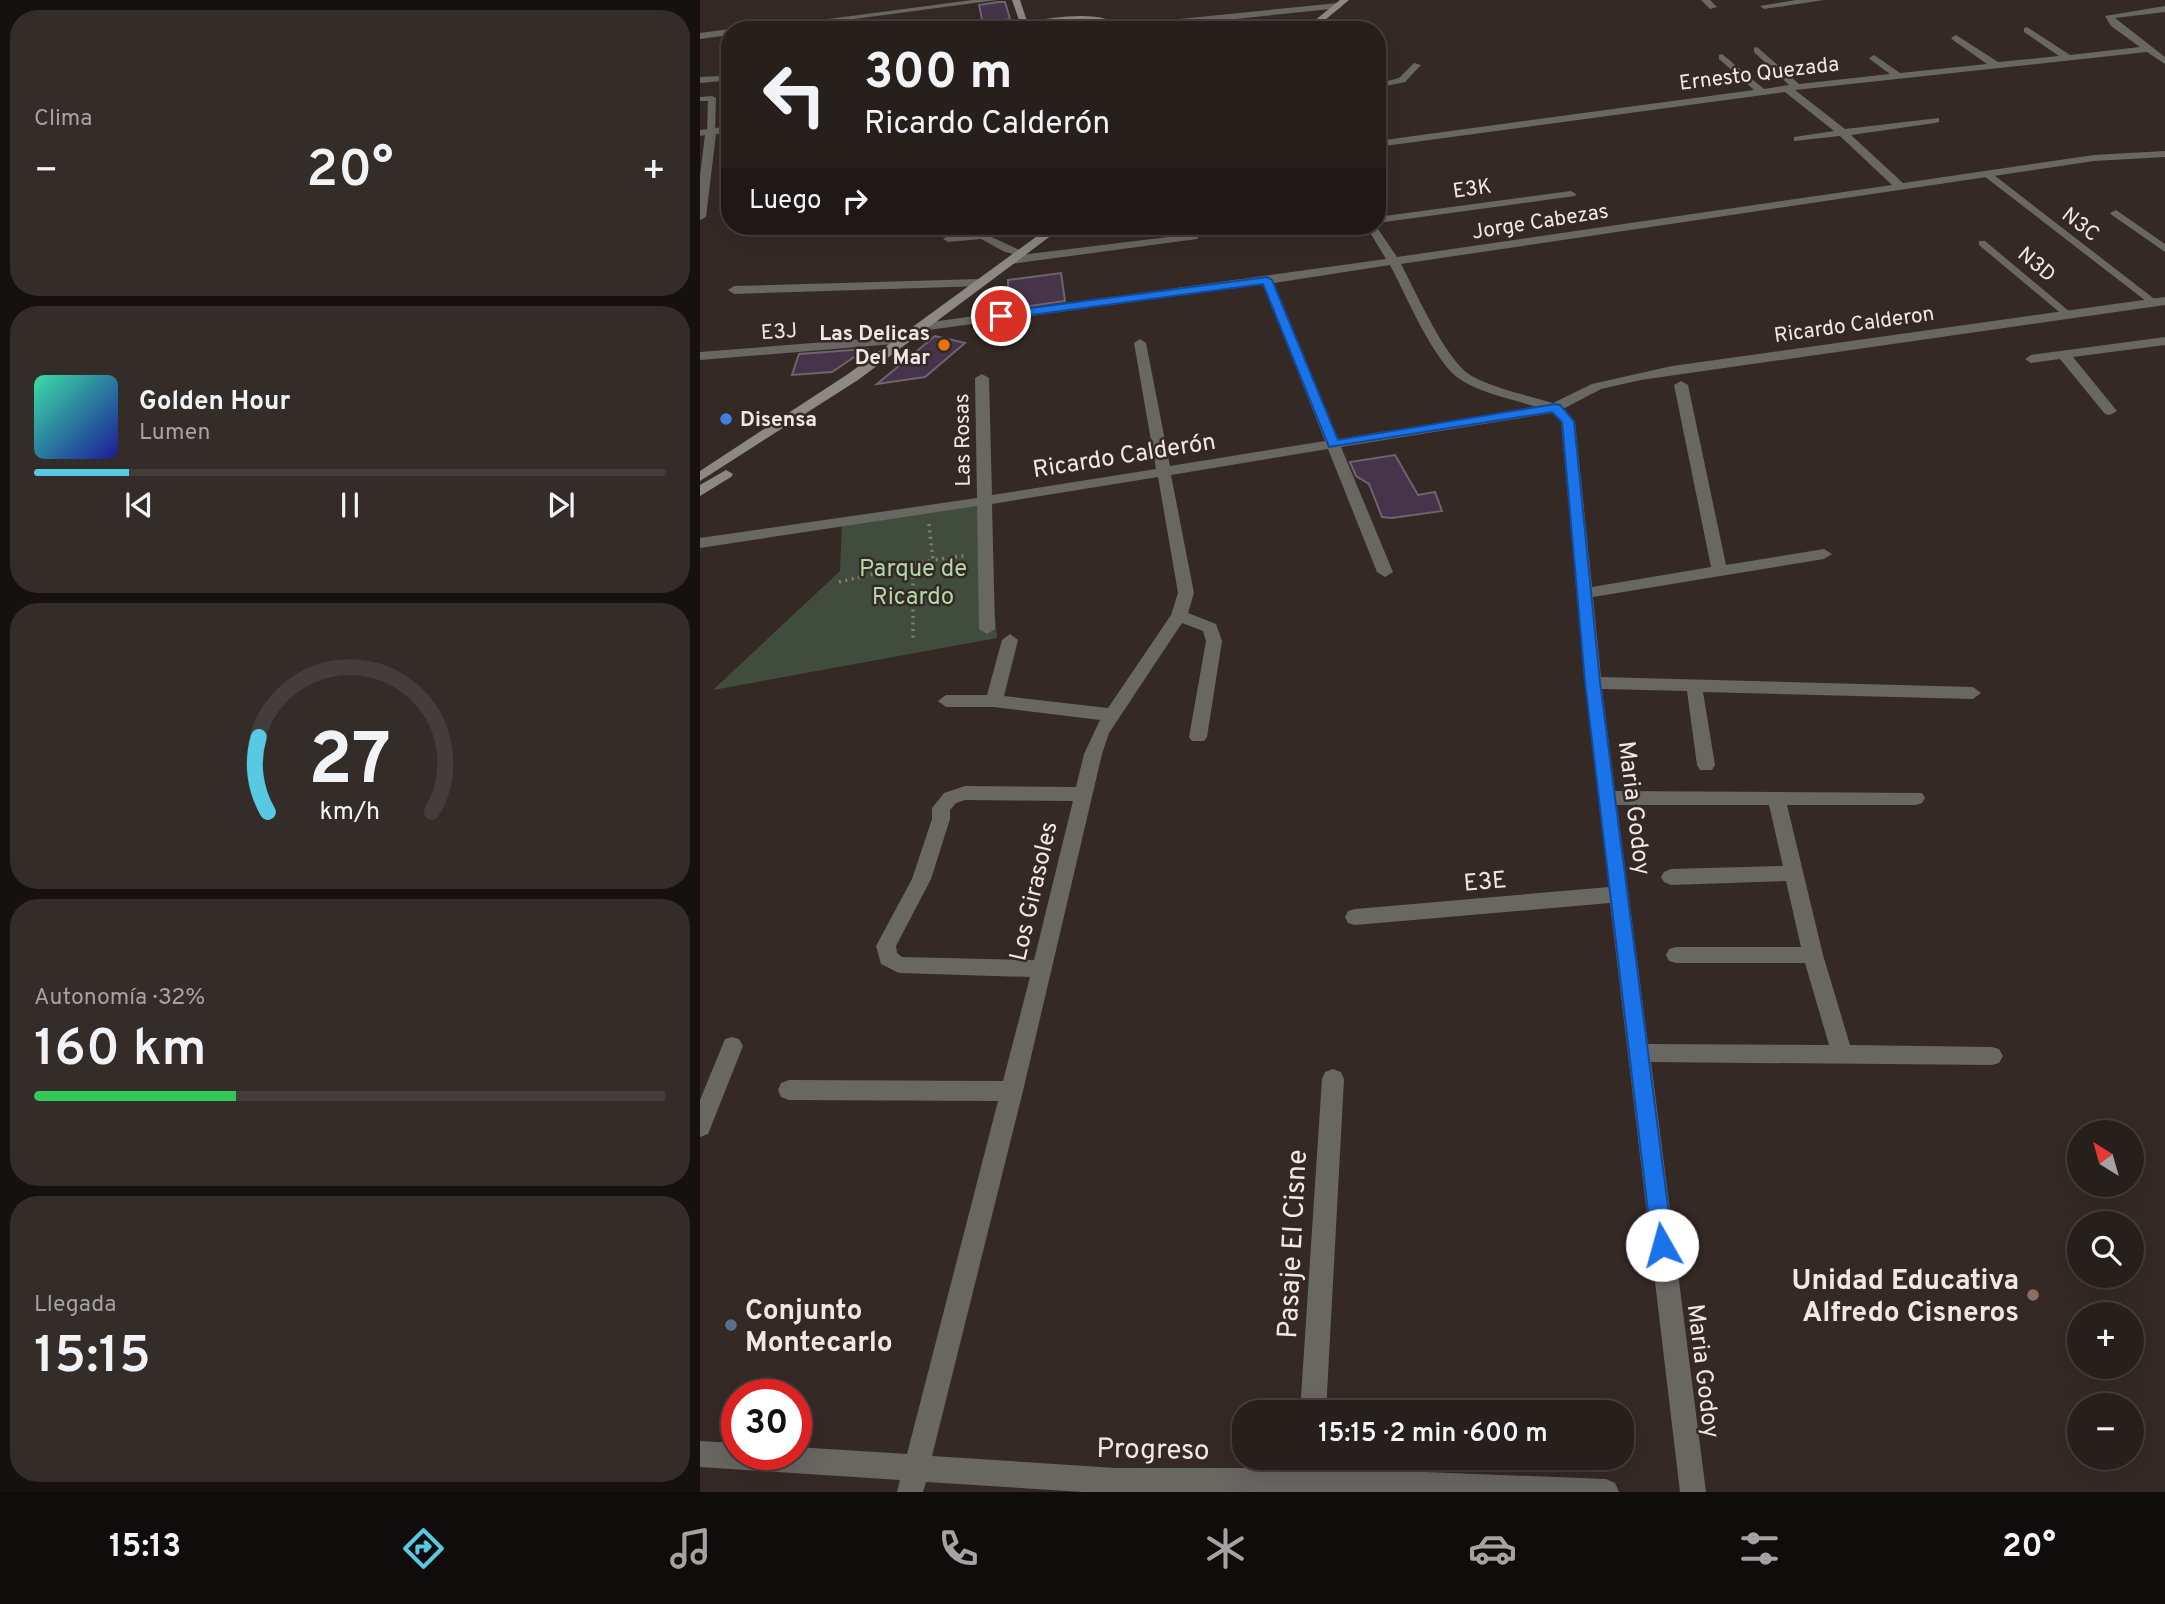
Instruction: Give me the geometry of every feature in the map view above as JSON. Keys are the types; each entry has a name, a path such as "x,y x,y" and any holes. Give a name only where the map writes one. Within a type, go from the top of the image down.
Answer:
{"street":[{"path":"822,21 993,0"},
{"path":"1016,0 1022,21"},
{"path":"1764,6 1820,0"},
{"path":"1187,21 1341,3"},
{"path":"1318,21 1341,3"},
{"path":"2165,9 2109,16 2114,24 2165,61"},
{"path":"1079,21 1107,21"},
{"path":"2027,30 2067,57"},
{"path":"700,36 721,33"},
{"path":"1956,38 1994,64"},
{"name":"Ernesto Quezada","path":"1386,143 1897,75 2147,49"},
{"path":"1757,50 1793,88 1900,186"},
{"path":"1722,57 1762,92"},
{"path":"1874,58 1897,75"},
{"path":"700,80 719,79"},
{"path":"1798,139 1935,120"},
{"path":"700,217 705,132"},
{"name":"Jorge Cabezas","path":"921,327 1394,262 2094,158 2165,154"},
{"name":"E3K","path":"1386,219 1571,194"},
{"path":"2116,213 2165,249"},
{"path":"700,477 853,377 1046,235"},
{"path":"1377,235 1445,357 1463,376 1483,386 1555,408"},
{"path":"1016,257 1193,237"},
{"path":"1267,280 1385,572"},
{"path":"734,290 980,283"},
{"name":"Ricardo Calderon","path":"1555,408 1572,395 1595,385 1672,370 2159,302"},
{"name":"E3J","path":"700,356 902,340"},
{"path":"2031,359 2165,341"},
{"name":"Los Girasoles","path":"914,1480 1097,743 1111,715 1179,616 1186,593 1140,344"},
{"path":"2064,355 2110,411"},
{"path":"700,492 824,405 853,377"},
{"name":"Las Rosas","path":"982,378 987,629"},
{"path":"1681,385 1720,572"},
{"name":"Ricardo Calderón","path":"700,543 984,501 1555,408"},
{"name":"Maria Godoy","path":"1555,408 1568,421 1592,682 1693,1492"},
{"path":"1584,593 1824,554"},
{"path":"1179,616 1210,628 1214,641 1198,737"},
{"path":"994,701 1010,640"},
{"path":"1592,682 1973,693"},
{"path":"1694,685 1706,765"},
{"path":"946,701 994,701 1111,715"},
{"path":"1042,969 899,965 888,958 886,946 920,878 941,819 941,808 950,798 965,793 1083,794"},
{"path":"1607,798 1916,798"},
{"path":"1776,798 1813,955 1842,1055"},
{"path":"1671,877 1794,873"},
{"name":"E3E","path":"1355,917 1619,894"},
{"path":"1676,955 1813,955"},
{"path":"700,1126 732,1046"},
{"path":"1639,1053 1992,1056"},
{"name":"Pasaje El Cisne","path":"1314,1400 1333,1079"},
{"path":"789,1090 1012,1091"},
{"name":"Progreso","path":"700,1454 914,1480 1115,1487 1298,1470"},
{"name":"Progreso","path":"1317,1470 1483,1490 1606,1492"}],"lane":[{"path":"1386,84 1402,80 1417,65"},
{"path":"700,99 712,98 705,132"},
{"name":"N3C","path":"1987,174 2159,302"},
{"path":"948,239 983,236 1016,257"},
{"name":"N3D","path":"1982,243 2067,314"}],"path":[{"path":"927,509 933,560"},
{"path":"839,582 933,560 985,553"},
{"path":"913,564 913,638"}],"green space":[{"name":"Parque de Ricardo","path":"984,501 997,638 713,690 840,571 842,522"}],"building":[{"path":"1005,2 1010,19 982,21 979,5"},
{"path":"1061,273 1065,301 973,314 1008,287 1008,280"},
{"path":"935,336 965,343 925,377 877,384"},
{"path":"866,349 832,372 792,375 799,354"},
{"path":"1395,455 1418,495 1435,492 1442,511 1382,517 1369,484 1356,476 1350,462"}],"place":[{"name":"Las Delicas Del Mar","path":"944,345"},
{"name":"Disensa","path":"726,419"},
{"name":"Unidad Educativa Alfredo Cisneros","path":"2033,1295"},
{"name":"Conjunto Montecarlo","path":"731,1325"}],"route":[{"path":"1001,316 1267,280 1333,444 1555,408 1568,421 1592,682 1662,1245"}]}
